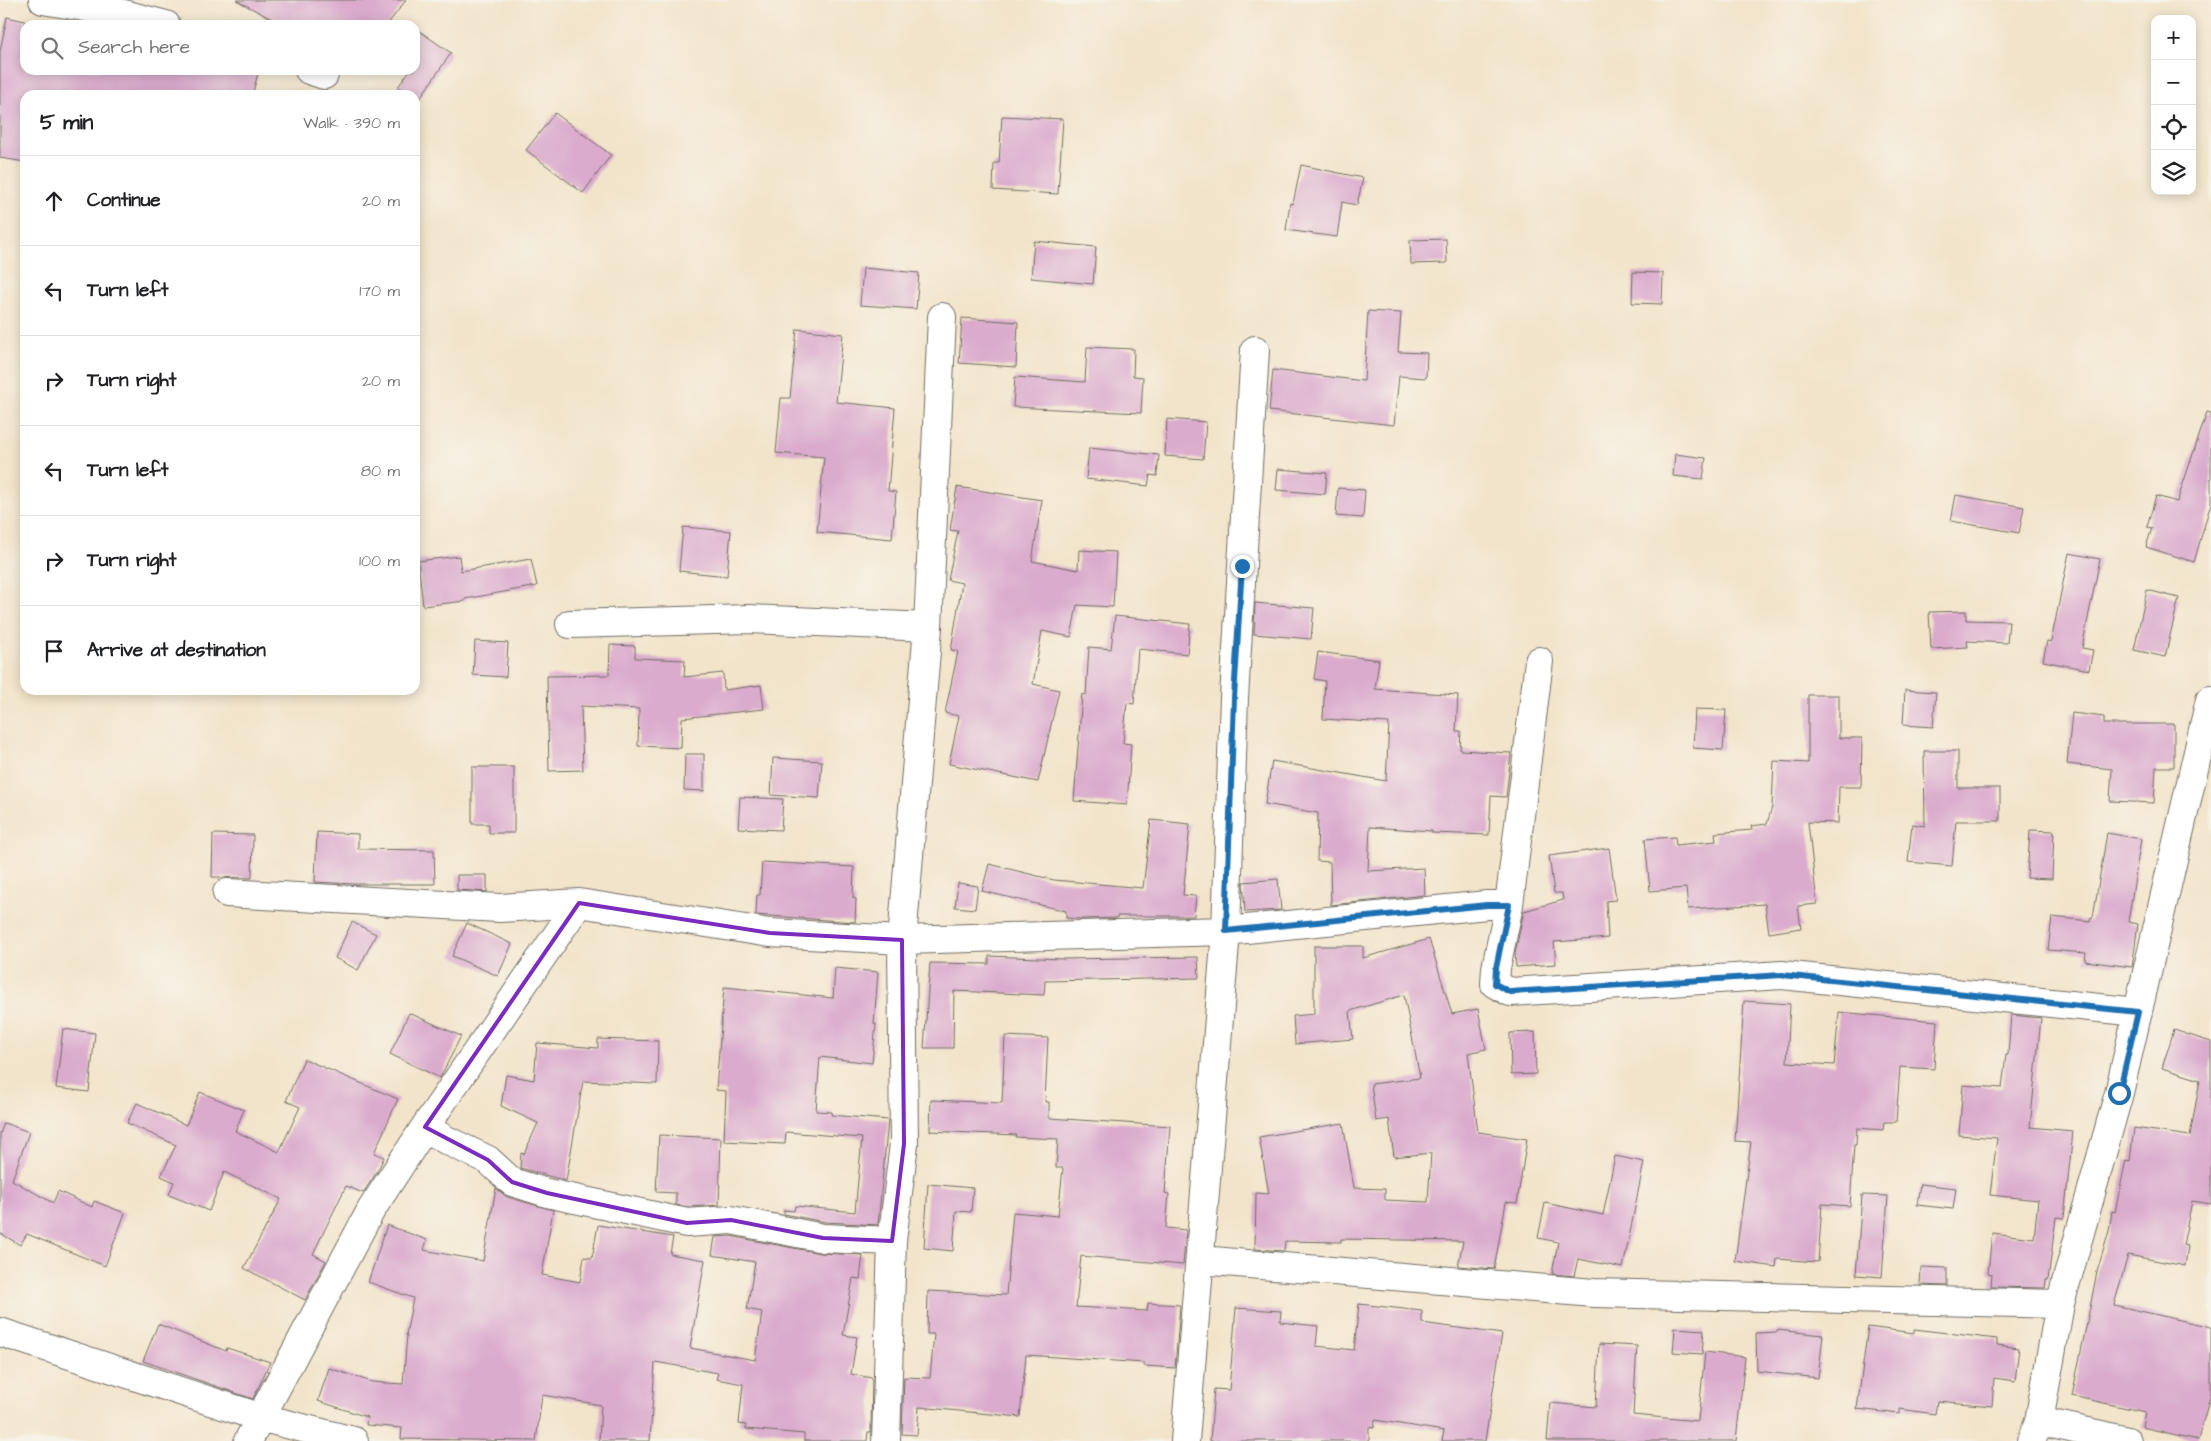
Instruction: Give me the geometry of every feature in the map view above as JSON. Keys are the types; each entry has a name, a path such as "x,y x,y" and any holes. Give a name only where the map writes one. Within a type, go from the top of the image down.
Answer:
{"street":[{"path":"44,0 120,13 147,20"},
{"path":"886,1441 892,1241 904,1144 902,940 928,627 942,317"},
{"path":"1186,1441 1226,931 1234,698 1255,350"},
{"path":"570,624 750,619 928,627"},
{"path":"1539,661 1509,905 1496,968 1495,984 1510,992 1782,975 2138,1012"},
{"path":"2127,1441 2035,1431 2060,1304 2119,1093 2210,700"},
{"path":"227,893 500,908 580,903 770,933 902,940 1226,931 1487,905 1509,905"},
{"path":"253,1429 371,1210 425,1127 580,903"},
{"path":"425,1127 446,1140 488,1160 512,1182 546,1193 687,1223 731,1220 823,1238 892,1241"},
{"path":"1201,1260 1594,1293 2060,1304"},
{"path":"0,1332 253,1429 354,1441"}],"highlighted area":[{"path":"579,903 770,933 902,940 904,1144 892,1241 823,1238 731,1220 687,1223 547,1193 512,1182 488,1160 425,1127"}],"building":[{"path":"236,0 406,0 391,20 274,20"},
{"path":"7,17 20,20 20,75 258,75 253,90 20,90 20,161 0,158 0,51"},
{"path":"420,31 451,53 420,98 420,90 402,90 398,87 406,75 420,75"},
{"path":"555,113 611,155 583,193 526,150"},
{"path":"1002,116 1063,119 1058,194 993,190 994,163 999,163"},
{"path":"1301,165 1363,178 1357,205 1342,202 1337,237 1286,230 1290,203 1293,204"},
{"path":"1446,239 1447,263 1411,264 1410,240"},
{"path":"1034,241 1096,247 1093,284 1031,278"},
{"path":"863,268 919,273 916,309 860,305"},
{"path":"1633,272 1663,273 1662,304 1632,303"},
{"path":"1368,311 1401,313 1398,352 1427,353 1426,378 1399,376 1394,425 1269,411 1273,370 1364,381"},
{"path":"962,318 1018,322 1016,367 959,363"},
{"path":"797,329 843,334 836,402 895,408 888,491 896,492 892,539 817,532 824,457 776,453 781,398 790,398"},
{"path":"1087,347 1134,349 1133,376 1143,377 1141,413 1013,407 1015,377 1085,382"},
{"path":"2207,412 2211,413 2211,503 2194,562 2146,547 2152,528 2147,527 2156,496 2177,502"},
{"path":"1167,419 1206,422 1203,459 1165,456"},
{"path":"1089,448 1159,455 1157,476 1150,475 1148,486 1086,479"},
{"path":"1675,454 1706,458 1703,479 1673,476"},
{"path":"1278,469 1327,473 1325,494 1276,490"},
{"path":"957,487 1042,500 1032,561 1078,570 1079,550 1116,552 1113,607 1077,605 1071,637 1042,631 1033,684 1059,690 1038,782 949,764 959,716 945,713 958,651 951,650 962,583 948,580 958,531 950,530"},
{"path":"1338,488 1365,490 1363,518 1336,516"},
{"path":"1956,495 2024,507 2019,533 1951,521"},
{"path":"683,527 731,531 727,576 679,571"},
{"path":"2069,553 2100,559 2082,648 2093,650 2089,670 2043,661 2047,641 2051,642"},
{"path":"459,556 461,571 531,559 537,586 465,599 465,601 423,606 420,561"},
{"path":"2147,590 2179,598 2165,657 2134,650"},
{"path":"1255,603 1314,608 1311,639 1254,634"},
{"path":"1966,611 1966,620 2009,621 2007,643 1967,641 1968,647 1931,649 1929,612"},
{"path":"1115,616 1190,624 1187,654 1138,649 1134,704 1127,703 1123,743 1131,744 1127,805 1074,801 1082,694 1086,695 1089,647 1111,649"},
{"path":"475,641 508,643 506,677 473,675"},
{"path":"610,645 635,646 635,658 685,660 684,677 723,673 724,690 761,685 764,709 682,718 681,748 638,746 639,709 581,706 583,770 549,771 547,676 609,675"},
{"path":"1318,652 1379,660 1375,689 1458,695 1456,731 1461,731 1460,750 1511,753 1506,797 1491,796 1489,835 1432,833 1432,831 1370,827 1368,871 1424,868 1425,895 1331,905 1330,862 1317,861 1318,813 1265,804 1272,761 1386,781 1389,723 1323,719 1325,681 1314,679"},
{"path":"1905,690 1936,692 1933,727 1903,725"},
{"path":"1808,695 1839,695 1839,738 1862,738 1861,787 1839,787 1838,823 1808,822 1817,904 1798,906 1801,928 1769,933 1765,904 1688,909 1686,888 1650,891 1645,839 1675,837 1676,845 1716,841 1715,833 1752,830 1751,826 1767,824 1772,807 1774,761 1808,763"},
{"path":"1695,709 1726,710 1723,750 1693,748"},
{"path":"2072,713 2104,717 2104,724 2174,724 2174,767 2156,767 2154,803 2110,801 2112,769 2067,764"},
{"path":"1924,751 1958,751 1958,788 2000,788 2000,821 1956,821 1952,866 1908,862 1912,824 1925,826"},
{"path":"685,754 704,754 704,791 684,790"},
{"path":"773,758 822,761 819,798 771,795"},
{"path":"472,767 514,767 514,833 489,833 489,824 472,824"},
{"path":"740,797 783,799 781,830 738,828"},
{"path":"1151,820 1190,824 1183,895 1196,896 1194,916 1066,918 1066,911 982,891 989,864 1054,880 1143,888"},
{"path":"2030,830 2054,831 2052,879 2027,878"},
{"path":"317,832 358,834 358,849 434,850 435,884 315,882"},
{"path":"2107,833 2141,839 2128,922 2138,924 2132,967 2085,961 2086,953 2048,950 2052,917 2090,921 2091,917 2093,917"},
{"path":"213,834 253,835 252,878 212,877"},
{"path":"1609,848 1616,900 1606,901 1608,938 1554,942 1556,964 1516,967 1515,953 1524,911 1563,900 1562,893 1554,893 1549,856"},
{"path":"762,862 854,867 853,898 856,899 855,922 756,915 757,895 760,895"},
{"path":"457,875 487,875 487,892 457,890"},
{"path":"1278,879 1281,910 1245,912 1243,882"},
{"path":"958,883 978,886 975,909 955,907"},
{"path":"352,922 376,934 358,970 335,958"},
{"path":"467,923 512,944 498,976 452,956"},
{"path":"1429,939 1452,1014 1478,1009 1486,1049 1468,1053 1478,1132 1527,1139 1517,1203 1506,1202 1494,1269 1458,1266 1463,1241 1341,1239 1341,1242 1285,1241 1284,1251 1255,1249 1256,1193 1269,1194 1259,1137 1343,1123 1354,1188 1385,1189 1385,1200 1428,1202 1431,1153 1394,1157 1389,1119 1376,1121 1371,1084 1420,1078 1404,995 1350,1011 1353,1039 1295,1044 1293,1016 1314,1014 1314,946 1363,946 1363,958"},
{"path":"989,956 1062,959 1198,957 1199,978 1045,981 1044,995 954,991 953,1048 924,1048 930,963 989,964"},
{"path":"835,968 878,972 872,1063 820,1057 816,1111 832,1112 831,1115 888,1120 878,1225 825,1222 784,1214 784,1210 794,1211 795,1206 855,1212 862,1138 786,1132 785,1144 724,1141 726,1091 716,1090 724,987 833,998"},
{"path":"1744,1001 1790,1004 1787,1062 1834,1065 1839,1012 1937,1021 1934,1069 1900,1067 1896,1122 1884,1122 1883,1130 1857,1128 1850,1206 1822,1204 1818,1262 1777,1259 1776,1267 1735,1261 1751,1142 1735,1141"},
{"path":"409,1013 461,1036 440,1078 390,1054"},
{"path":"2011,1015 2041,1018 2030,1127 2073,1131 2064,1218 2056,1217 2048,1280 2046,1280 2045,1288 1991,1287 1992,1274 1988,1273 1992,1233 2034,1238 2038,1200 1990,1195 1997,1138 1959,1135 1963,1085 2002,1088 2006,1055 2008,1055"},
{"path":"63,1029 95,1033 89,1092 56,1088"},
{"path":"2174,1030 2211,1042 2211,1204 2192,1201 2183,1245 2188,1246 2185,1266 2128,1255 2114,1305 2211,1327 2211,1393 2198,1440 2142,1427 2145,1412 2072,1396 2097,1272 2109,1231 2112,1211 2115,1212 2126,1160 2130,1161 2134,1128 2190,1136 2200,1080 2162,1068"},
{"path":"1535,1032 1536,1074 1511,1075 1510,1033"},
{"path":"1005,1036 1048,1038 1045,1102 1049,1102 1049,1118 1170,1126 1165,1193 1169,1194 1166,1228 1186,1230 1183,1265 1081,1256 1076,1307 1147,1311 1148,1303 1180,1305 1175,1368 1144,1366 1144,1363 1026,1355 1020,1417 919,1407 917,1435 902,1434 904,1377 930,1378 934,1334 927,1334 928,1291 1006,1295 1013,1212 1058,1216 1063,1168 1056,1168 1058,1139 930,1131 931,1100 1002,1103"},
{"path":"598,1039 658,1041 657,1084 583,1081 566,1181 520,1168 521,1153 524,1154 538,1123 501,1106 506,1075 534,1080 537,1043 598,1048"},
{"path":"304,1059 398,1099 374,1153 384,1157 378,1170 363,1193 346,1186 313,1254 326,1261 305,1300 244,1268 281,1199 224,1172 209,1211 169,1195 174,1182 161,1176 176,1145 127,1123 137,1103 186,1125 200,1092 244,1110 235,1131 279,1152 300,1107 286,1101"},
{"path":"4,1123 29,1132 12,1180 53,1203 58,1191 92,1207 94,1201 125,1213 105,1266 27,1234 20,1245 0,1233 0,1134"},
{"path":"659,1135 721,1138 719,1205 688,1207 676,1205 676,1193 656,1192"},
{"path":"1615,1156 1644,1162 1623,1268 1578,1259 1574,1276 1552,1274 1558,1242 1538,1238 1545,1203 1603,1215"},
{"path":"928,1184 973,1188 971,1212 956,1211 953,1251 924,1248"},
{"path":"1920,1184 1956,1188 1953,1209 1917,1205"},
{"path":"496,1188 507,1197 553,1210 542,1275 580,1282 584,1257 592,1258 598,1225 673,1237 670,1254 705,1260 690,1348 755,1360 762,1312 747,1309 755,1262 712,1255 715,1237 730,1236 820,1253 863,1255 860,1279 853,1278 843,1335 857,1337 851,1374 872,1378 871,1432 868,1432 867,1441 804,1441 804,1434 746,1429 746,1425 739,1424 743,1384 716,1379 718,1373 655,1362 650,1441 599,1441 601,1405 542,1395 536,1441 401,1439 402,1428 366,1425 367,1417 318,1401 329,1368 372,1382 403,1384 406,1335 413,1298 368,1282 387,1225 427,1240 424,1250 483,1261"},
{"path":"1862,1195 1888,1196 1882,1277 1856,1275"},
{"path":"1921,1267 1947,1268 1947,1286 1920,1285"},
{"path":"1359,1304 1422,1311 1422,1323 1502,1334 1485,1441 1442,1441 1444,1431 1375,1420 1374,1428 1369,1427 1369,1441 1210,1441 1214,1389 1229,1390 1236,1308 1281,1311 1280,1322 1318,1326 1316,1346 1354,1350"},
{"path":"158,1324 226,1351 227,1348 270,1362 253,1399 143,1361"},
{"path":"1868,1327 1914,1333 1914,1329 1997,1339 1997,1345 2019,1348 2015,1381 1994,1378 1992,1406 1937,1401 1935,1414 1900,1409 1900,1414 1857,1409"},
{"path":"1675,1328 1704,1330 1702,1354 1673,1352"},
{"path":"1777,1330 1823,1335 1818,1378 1757,1371 1756,1333 1777,1332"},
{"path":"1599,1344 1637,1346 1633,1415 1698,1421 1705,1352 1745,1357 1736,1441 1547,1441 1550,1403 1596,1407"}],"route":[{"path":"1242,566 1234,698 1226,931 1487,905 1509,905 1496,968 1495,984 1510,992 1782,975 2138,1012 2119,1093"}]}
